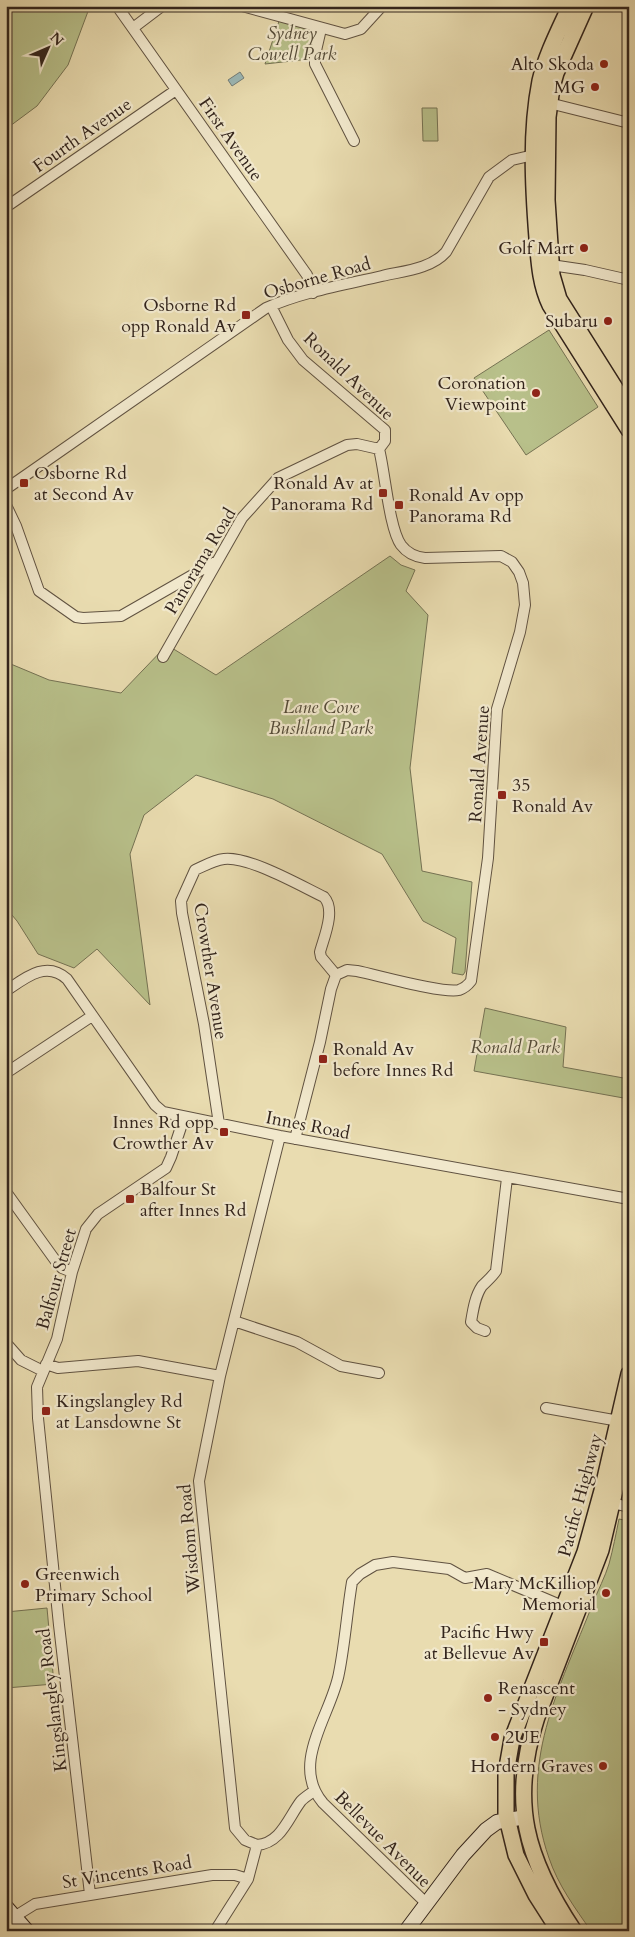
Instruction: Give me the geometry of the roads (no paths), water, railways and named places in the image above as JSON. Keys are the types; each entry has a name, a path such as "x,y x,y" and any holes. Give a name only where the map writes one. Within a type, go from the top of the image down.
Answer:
{"main road":[{"path":"543,101 545,65 570,6"},
{"path":"586,6 543,101 534,116 547,200 551,264 559,299 629,410"},
{"path":"540,153 536,223 544,292 550,305 629,430"},
{"name":"Pacific Highway","path":"574,1931 541,1875 529,1842 525,1817 524,1774 529,1742 536,1717 598,1559 605,1502 624,1426 629,1374"},
{"name":"Pacific Highway","path":"559,1931 524,1872 511,1836 507,1819 506,1773 512,1738 605,1502"},
{"path":"406,1931 463,1855 486,1830 497,1822 525,1817"},
{"path":"10,1912 27,1931"}],"street":[{"name":"First Avenue","path":"117,6 307,275 313,293"},
{"path":"132,28 162,6"},
{"path":"242,6 345,34 357,32 366,25 382,6"},
{"path":"321,29 315,55 315,64 354,141"},
{"name":"Fourth Avenue","path":"6,207 176,90"},
{"path":"543,101 629,122"},
{"name":"Osborne Road","path":"6,488 271,306 313,293 417,267 439,259 446,252 489,177 512,160 540,153"},
{"path":"551,264 629,280"},
{"name":"Ronald Avenue","path":"271,306 288,340 303,360 384,430 385,441 379,449 394,528 400,544 405,550 418,557 425,558 501,556 516,567 521,578 524,597 524,613 520,632 497,709 488,858 471,980 467,986 454,990 432,988 357,971 347,970 336,975"},
{"name":"Panorama Road","path":"163,657 242,518 278,478 346,445 356,444 379,449"},
{"path":"6,504 16,526 39,591 76,617 121,616 218,560"},
{"name":"Crowther Avenue","path":"219,1124 204,1024 182,913 181,901 195,870 223,859 237,860 258,866 324,897 328,901 330,910 320,952 321,957 336,975"},
{"name":"Innes Road","path":"6,991 28,976 39,972 51,970 61,974 67,979 155,1106 163,1112 184,1118 295,1139 629,1199"},
{"path":"295,1139 320,1042 331,988 336,975"},
{"path":"6,1073 92,1016"},
{"name":"Balfour Street","path":"45,1367 57,1338 72,1272 90,1221 166,1168 184,1118"},
{"name":"Wisdom Road","path":"257,1845 245,1840 235,1828 199,1481 220,1376 280,1136"},
{"path":"485,1331 477,1328 471,1322 474,1305 482,1286 490,1280 496,1271 507,1178"},
{"path":"6,1192 55,1260 62,1268 72,1272"},
{"path":"234,1321 297,1342 341,1366 379,1373"},
{"path":"6,1343 21,1360 45,1367 58,1368 138,1361 220,1376"},
{"name":"Kingslangley Road","path":"45,1367 37,1393 38,1418 90,1894"},
{"path":"546,1408 624,1426"},
{"path":"605,1502 629,1507"},
{"name":"Bellevue Avenue","path":"427,1904 323,1802 314,1791 309,1774 310,1758 322,1718 333,1696 339,1674 352,1582 360,1574 375,1565 393,1562 449,1569 466,1578 487,1574 564,1607"},
{"path":"215,1931 248,1879 257,1845 275,1839 302,1801 314,1791"},
{"name":"St Vincents Road","path":"10,1912 35,1904 224,1873 248,1879"}],"water":[{"path":"240,72 244,78 232,86 228,80"}],"place":[{"name":"Alto Skoda","path":"604,64"},
{"name":"MG","path":"595,87"},
{"name":"Golf Mart","path":"584,248"},
{"name":"Osborne Rd opp Ronald Av","path":"246,315"},
{"name":"Subaru","path":"608,321"},
{"name":"Coronation Viewpoint","path":"536,393"},
{"name":"Osborne Rd at Second Av","path":"24,483"},
{"name":"Ronald Av at Panorama Rd","path":"383,493"},
{"name":"Ronald Av opp Panorama Rd","path":"399,505"},
{"name":"35 Ronald Av","path":"502,795"},
{"name":"Ronald Av before Innes Rd","path":"323,1059"},
{"name":"Innes Rd opp Crowther Av","path":"224,1132"},
{"name":"Balfour St after Innes Rd","path":"130,1199"},
{"name":"Kingslangley Rd at Lansdowne St","path":"46,1411"},
{"name":"Greenwich Primary School","path":"25,1584"},
{"name":"Mary McKilliop Memorial","path":"606,1593"},
{"name":"Pacific Hwy at Bellevue Av","path":"544,1642"},
{"name":"Renascent - Sydney","path":"488,1698"},
{"name":"2UE","path":"495,1737"},
{"name":"Hordern Graves","path":"603,1766"}],"park label":[{"name":"Sydney Cowell Park","path":"292,43"},
{"name":"Lane Cove Bushland Park","path":"321,718"},
{"name":"Ronald Park","path":"515,1047"}]}
